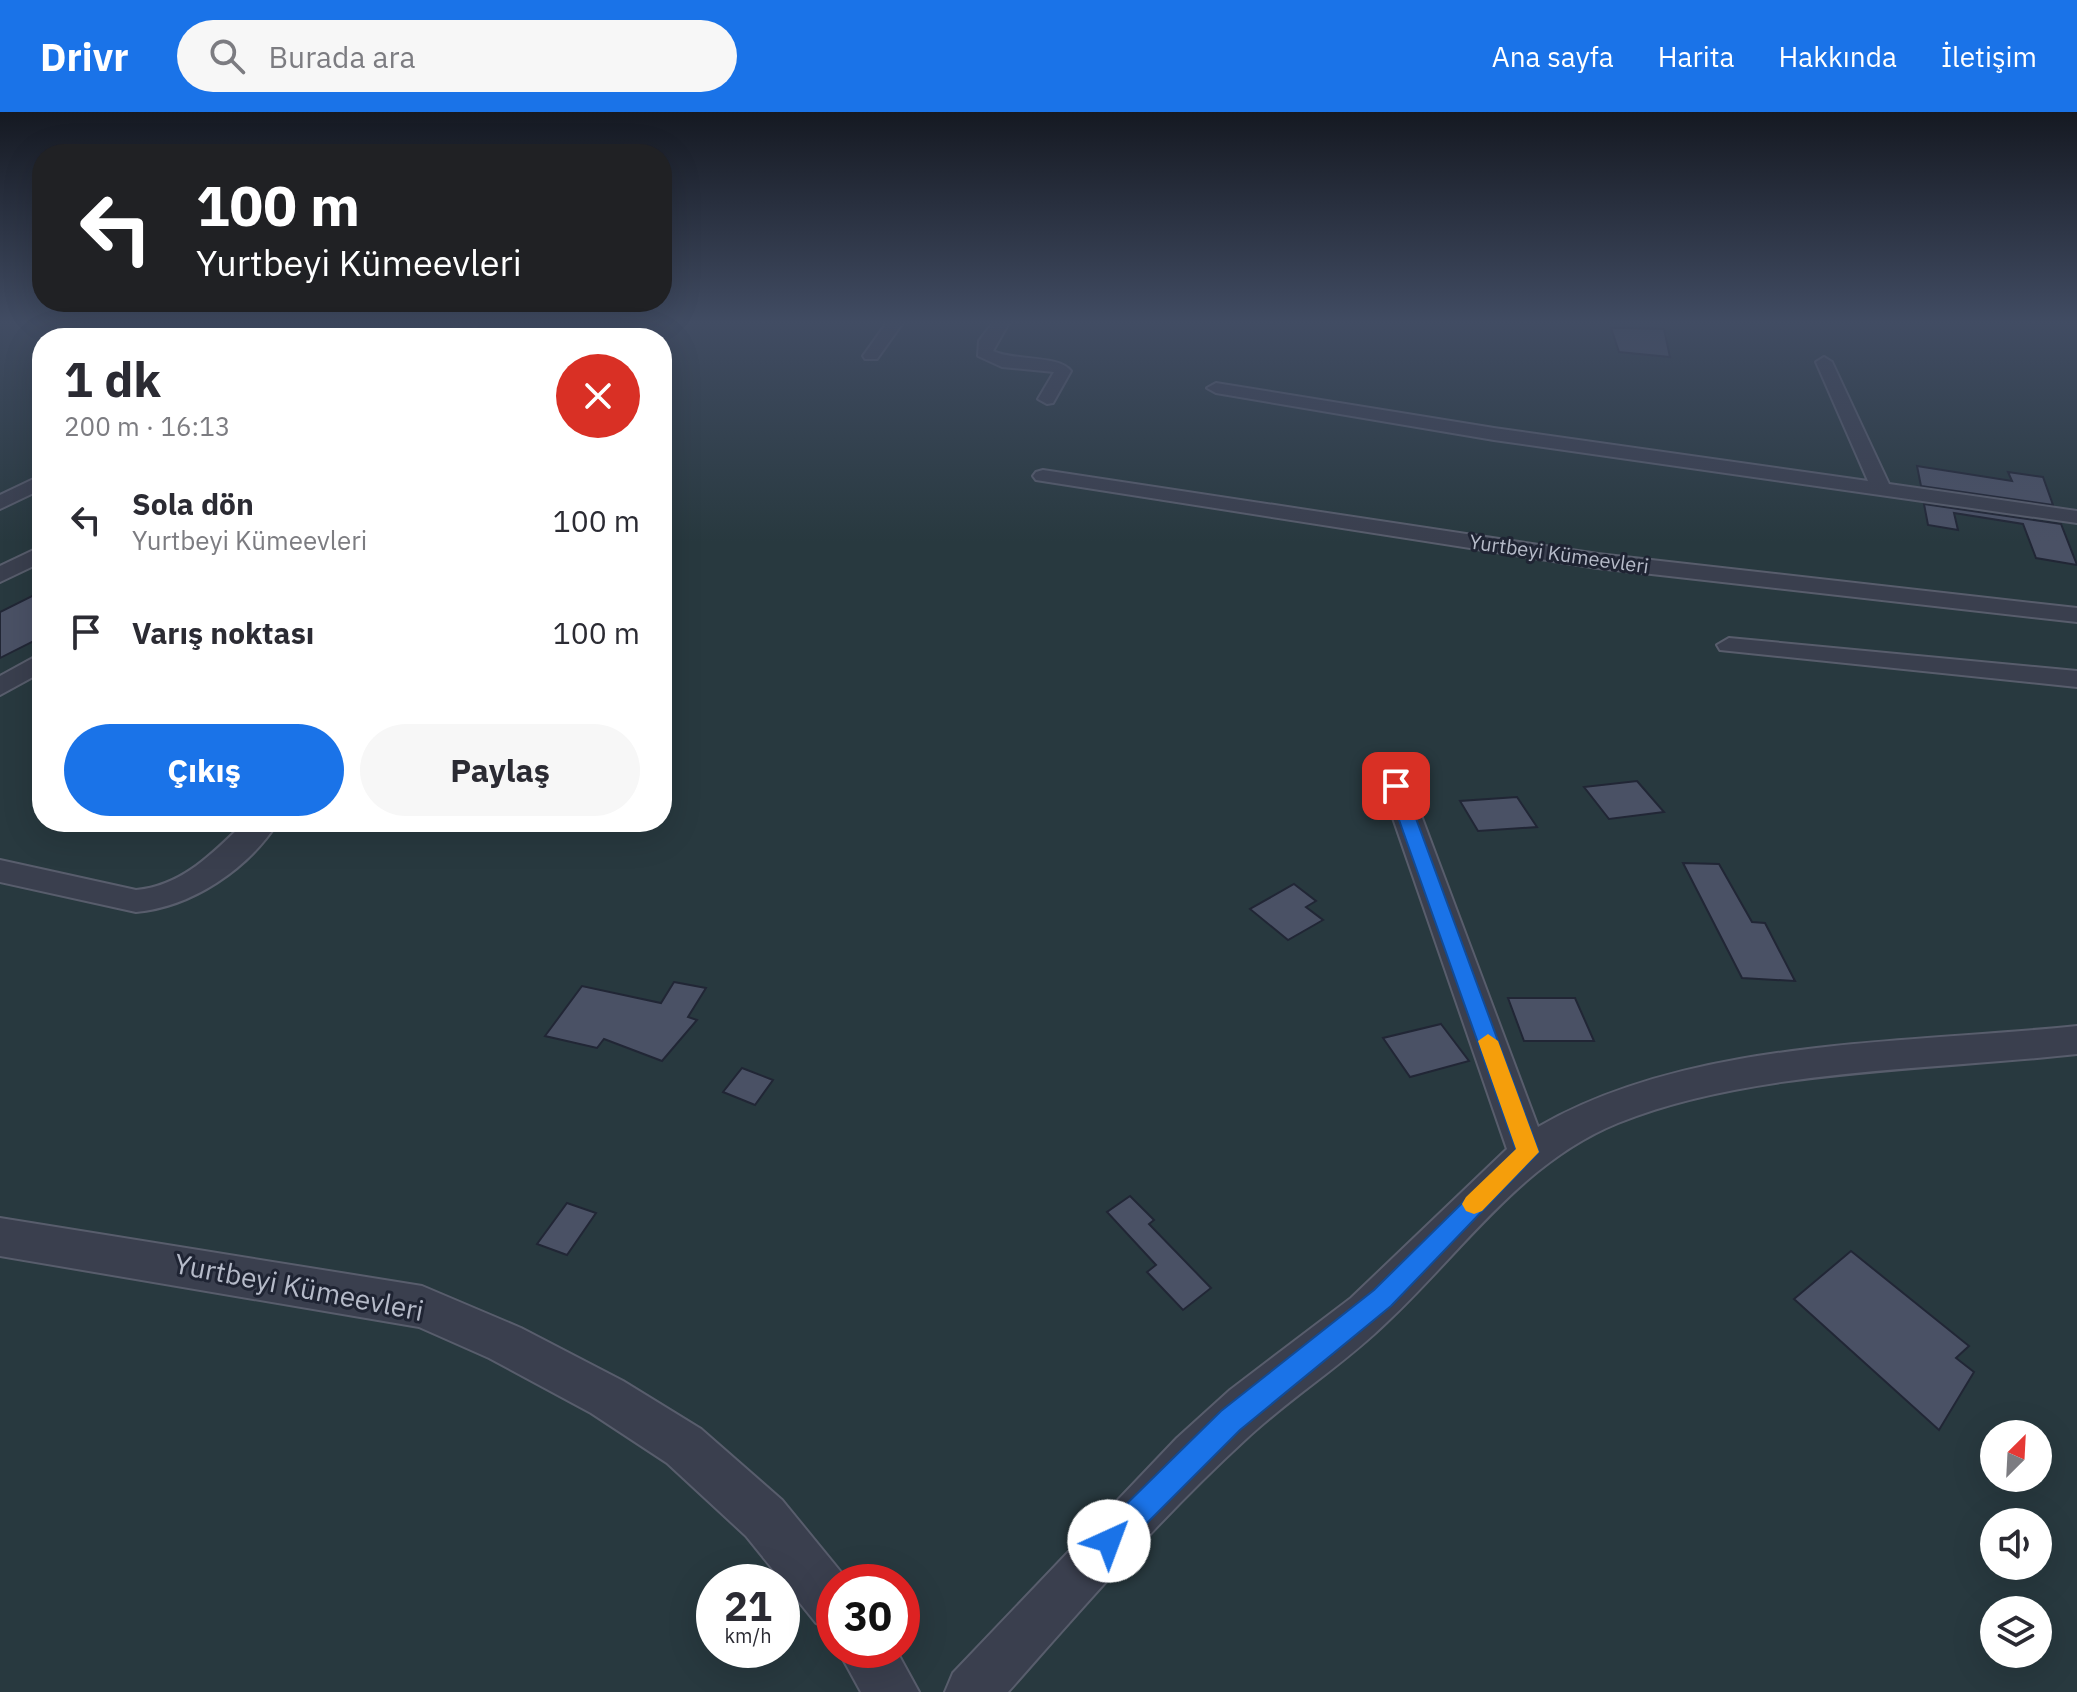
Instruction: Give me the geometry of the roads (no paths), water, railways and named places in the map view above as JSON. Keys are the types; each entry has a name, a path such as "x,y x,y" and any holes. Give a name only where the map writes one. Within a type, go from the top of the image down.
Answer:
{"street":[{"path":"1047,399 1049,395"},
{"path":"1254,395 1381,417 2077,517"},
{"path":"1839,395 1881,488"},
{"name":"Yurtbeyi Kümeevleri","path":"1043,476 1598,561 1859,593 2077,615"},
{"path":"0,503 32,486"},
{"path":"0,575 32,558"},
{"path":"1729,645 2077,679"},
{"path":"2,686 32,667"},
{"path":"2,686 32,688"},
{"path":"1396,786 1528,1152"},
{"path":"0,871 136,901 157,902 189,888 252,832"},
{"path":"972,1692 1128,1519 1231,1421 1382,1298 1528,1152 1609,1109 1733,1078 1826,1063 2077,1040"},
{"name":"Yurtbeyi Kümeevleri","path":"0,1237 147,1258 422,1307 505,1343 607,1397 684,1446 764,1518 816,1583"},
{"path":"877,1668 892,1692"}]}
